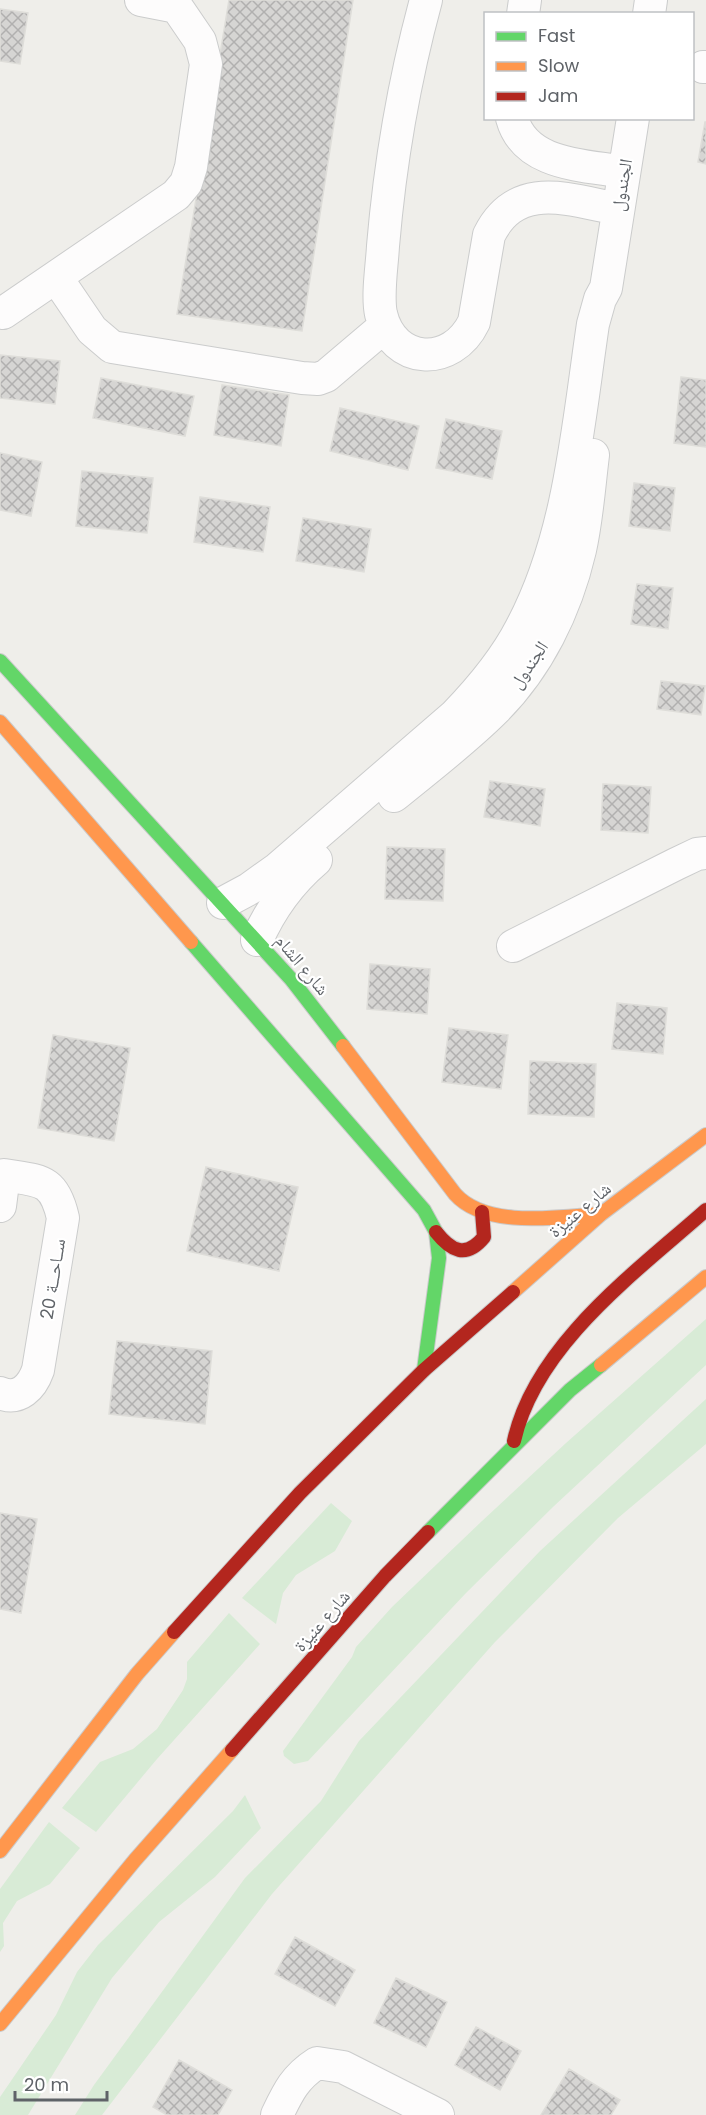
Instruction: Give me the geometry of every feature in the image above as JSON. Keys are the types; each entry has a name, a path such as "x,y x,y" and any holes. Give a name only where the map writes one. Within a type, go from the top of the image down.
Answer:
{"main road":[{"name":"شارع الشام","path":"0,661 257,940 320,1014 456,1195 482,1212 525,1217 601,1214"},
{"path":"0,722 410,1192 424,1210 436,1232 450,1248 465,1250 476,1247 484,1238 482,1212"},
{"name":"شارع عنيزة","path":"0,1851 138,1674 300,1493 424,1370 601,1214 706,1135"},
{"path":"513,1446 519,1419 534,1386 585,1321 706,1210"},
{"path":"424,1370 440,1258 436,1232"},
{"name":"شارع عنيزة","path":"0,2024 135,1860 385,1576 570,1390 706,1276"}],"street":[{"path":"3,313 176,195 186,183 195,150 206,64 204,53 200,41 174,4 141,0"},
{"path":"426,0 404,94 390,176 380,300 381,313 390,336 411,351 424,354 437,354 460,343 469,333 474,322 489,235 500,217 516,204 543,197 618,209"},
{"path":"513,120 520,135 539,153 564,162 624,172"},
{"name":"الجندول","path":"223,903 249,889 277,869 455,715 480,689 521,630 537,597 549,563 570,473 596,311 606,288 633,120"},
{"path":"56,277 92,330 112,347 302,378 318,379 326,376 385,326"},
{"name":"الجندول","path":"257,940 279,899 295,879 470,734 496,709 541,650 558,618 580,550 610,314 606,288"},
{"path":"513,946 676,864 698,854 706,853"},
{"name":"ســاحـــة 20","path":"0,1206 2,1174 39,1181 50,1187 59,1200 63,1218 33,1384 21,1393 7,1396 0,1393"},
{"path":"277,2115 290,2088 303,2071 317,2063 343,2067 438,2115"}],"green space":[{"path":"706,1319 706,1365 554,1506 466,1593 308,1761 294,1764 284,1756 283,1751 352,1657 356,1647 392,1607 566,1443"},
{"path":"706,1399 706,1444 618,1518 495,1642 272,1894 102,2115 75,2115 94,2085 245,1878 321,1801 359,1741 540,1551"},
{"path":"331,1503 352,1521 335,1551 296,1575 283,1593 276,1624 242,1598"},
{"path":"229,1613 260,1644 157,1759 96,1832 62,1808 100,1762 133,1749 157,1729 183,1690 187,1679 187,1662"},
{"path":"245,1795 261,1828 215,1877 159,1922 112,1978 28,2115 0,2115 0,2097 56,2015 77,1972 98,1945 233,1811"},
{"path":"49,1822 80,1848 50,1884 17,1901 3,1923 4,1946 0,1952 0,1889"}],"building":[{"path":"229,0 353,0 302,331 177,314"},
{"path":"0,9 28,13 20,64 0,61"},
{"path":"706,122 706,164 698,162"},
{"path":"0,355 60,361 55,404 0,398"},
{"path":"681,377 706,380 706,447 674,443"},
{"path":"101,378 194,396 185,436 93,418"},
{"path":"222,385 289,395 281,446 214,435"},
{"path":"340,408 419,426 408,470 330,451"},
{"path":"446,419 502,431 492,479 436,468"},
{"path":"0,453 42,462 31,516 0,510"},
{"path":"82,471 153,478 147,533 76,526"},
{"path":"634,483 675,488 670,531 629,526"},
{"path":"200,497 270,507 263,552 194,542"},
{"path":"303,518 371,529 364,572 296,561"},
{"path":"637,584 673,588 668,629 631,624"},
{"path":"661,681 705,686 701,715 657,709"},
{"path":"490,781 545,789 540,826 484,817"},
{"path":"603,784 651,787 648,833 601,830"},
{"path":"387,847 445,849 443,901 385,899"},
{"path":"370,964 430,969 427,1014 367,1009"},
{"path":"617,1003 667,1008 663,1054 612,1049"},
{"path":"449,1028 508,1035 501,1089 442,1082"},
{"path":"53,1035 130,1048 114,1141 38,1128"},
{"path":"530,1061 596,1064 594,1117 528,1114"},
{"path":"206,1167 298,1187 279,1271 187,1251"},
{"path":"117,1341 212,1351 205,1424 109,1414"},
{"path":"0,1513 37,1519 21,1613 0,1609"},
{"path":"295,1937 355,1970 335,2006 275,1974"},
{"path":"396,1978 447,2002 426,2047 374,2023"},
{"path":"476,2027 521,2051 500,2090 455,2065"},
{"path":"179,2060 232,2090 218,2115 167,2115 153,2107"},
{"path":"569,2069 620,2100 611,2115 541,2115"}],"traffic: fast":[{"path":"0,661 291,979 343,1046"},
{"path":"191,942 424,1210 436,1232 439,1258 424,1370"},
{"path":"428,1532 570,1390 601,1365"}],"traffic: slow":[{"path":"0,722 191,942"},
{"path":"343,1046 455,1194 468,1205 485,1212 524,1218 601,1214"},
{"path":"513,1292 601,1214 706,1135"},
{"path":"601,1365 706,1277"},
{"path":"0,1851 137,1674 174,1632"},
{"path":"0,2024 135,1860 232,1750"}],"traffic: jam":[{"path":"514,1441 525,1406 543,1373 566,1342 620,1285 706,1210"},
{"path":"436,1232 453,1248 459,1250 471,1248 484,1237 482,1212"},
{"path":"174,1632 300,1493 424,1370 513,1292"},
{"path":"232,1750 385,1576 428,1532"}]}
